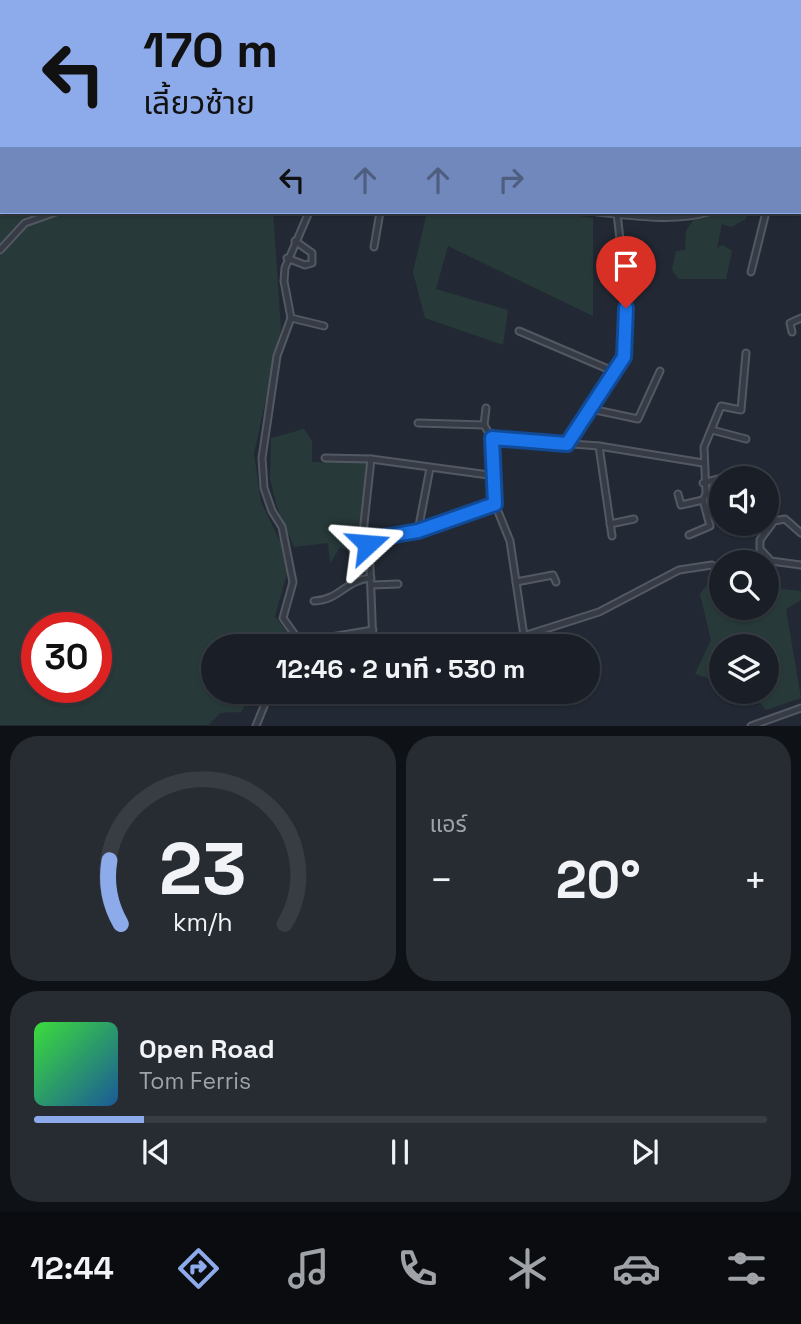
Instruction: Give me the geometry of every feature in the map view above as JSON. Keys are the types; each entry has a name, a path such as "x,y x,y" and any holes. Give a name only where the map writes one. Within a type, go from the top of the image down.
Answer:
{"street":[{"path":"0,250 25,223 50,214"},
{"path":"294,634 283,618 293,582 282,527 272,511 264,488 262,458 277,356 292,318 284,281 287,258 308,214"},
{"path":"374,247 380,214"},
{"path":"567,444 624,357 627,338 626,292 617,214 688,217 701,214"},
{"path":"751,272 766,214"},
{"path":"287,258 305,265 312,263 312,253 295,241"},
{"path":"292,318 324,326"},
{"path":"792,332 790,323 801,318"},
{"path":"519,331 615,372"},
{"path":"689,535 710,527 703,500 706,494 704,447 721,406 741,410 746,353"},
{"path":"591,409 638,419 660,370"},
{"path":"486,408 484,425 492,438 496,476 495,504 510,541 524,634"},
{"path":"418,423 484,425"},
{"path":"712,430 746,439"},
{"path":"492,438 600,446 703,463"},
{"path":"600,446 612,536"},
{"path":"325,458 371,459 496,476"},
{"path":"363,533 371,459"},
{"path":"418,531 430,468"},
{"path":"704,482 709,481"},
{"path":"678,494 681,505 703,500"},
{"path":"373,634 369,540 418,531 495,504"},
{"path":"610,524 634,519"},
{"path":"801,533 785,519 774,520 760,540 760,549 771,561 801,565"},
{"path":"530,634 599,612 679,570 709,565"},
{"path":"516,582 553,575 556,582"},
{"path":"314,601 338,594 355,579 371,578"},
{"path":"372,585 398,584"},
{"path":"349,634 373,630"},
{"path":"256,726 265,704"},
{"path":"755,725 801,708"}],"shaded area":[{"path":"0,214 273,214 281,329 254,454 261,502 280,541 287,574 275,616 288,634 201,634 201,704 246,704 241,712 220,713 209,725 0,725"},
{"path":"427,214 568,214 593,218 593,316 448,246 436,289 508,310 503,345 425,318 413,272"},
{"path":"722,214 747,214 746,219 731,227 722,224 717,248 723,245 732,251 726,279 679,279 672,270 676,251 685,250 686,231 693,220"},
{"path":"304,429 312,441 312,462 366,463 360,533 364,539 368,574 351,574 348,551 340,547 330,564 328,543 294,547 277,507 270,479 271,438"},
{"path":"709,582 709,620 779,620 779,588 801,591 801,600 786,609 801,698 766,710 761,704 779,704 779,634 710,634 700,594"},
{"path":"709,644 709,678 695,674"}],"route":[{"path":"368,544 372,539 418,531 495,504 496,476 492,438 567,444 624,357 627,338 626,308"}]}
